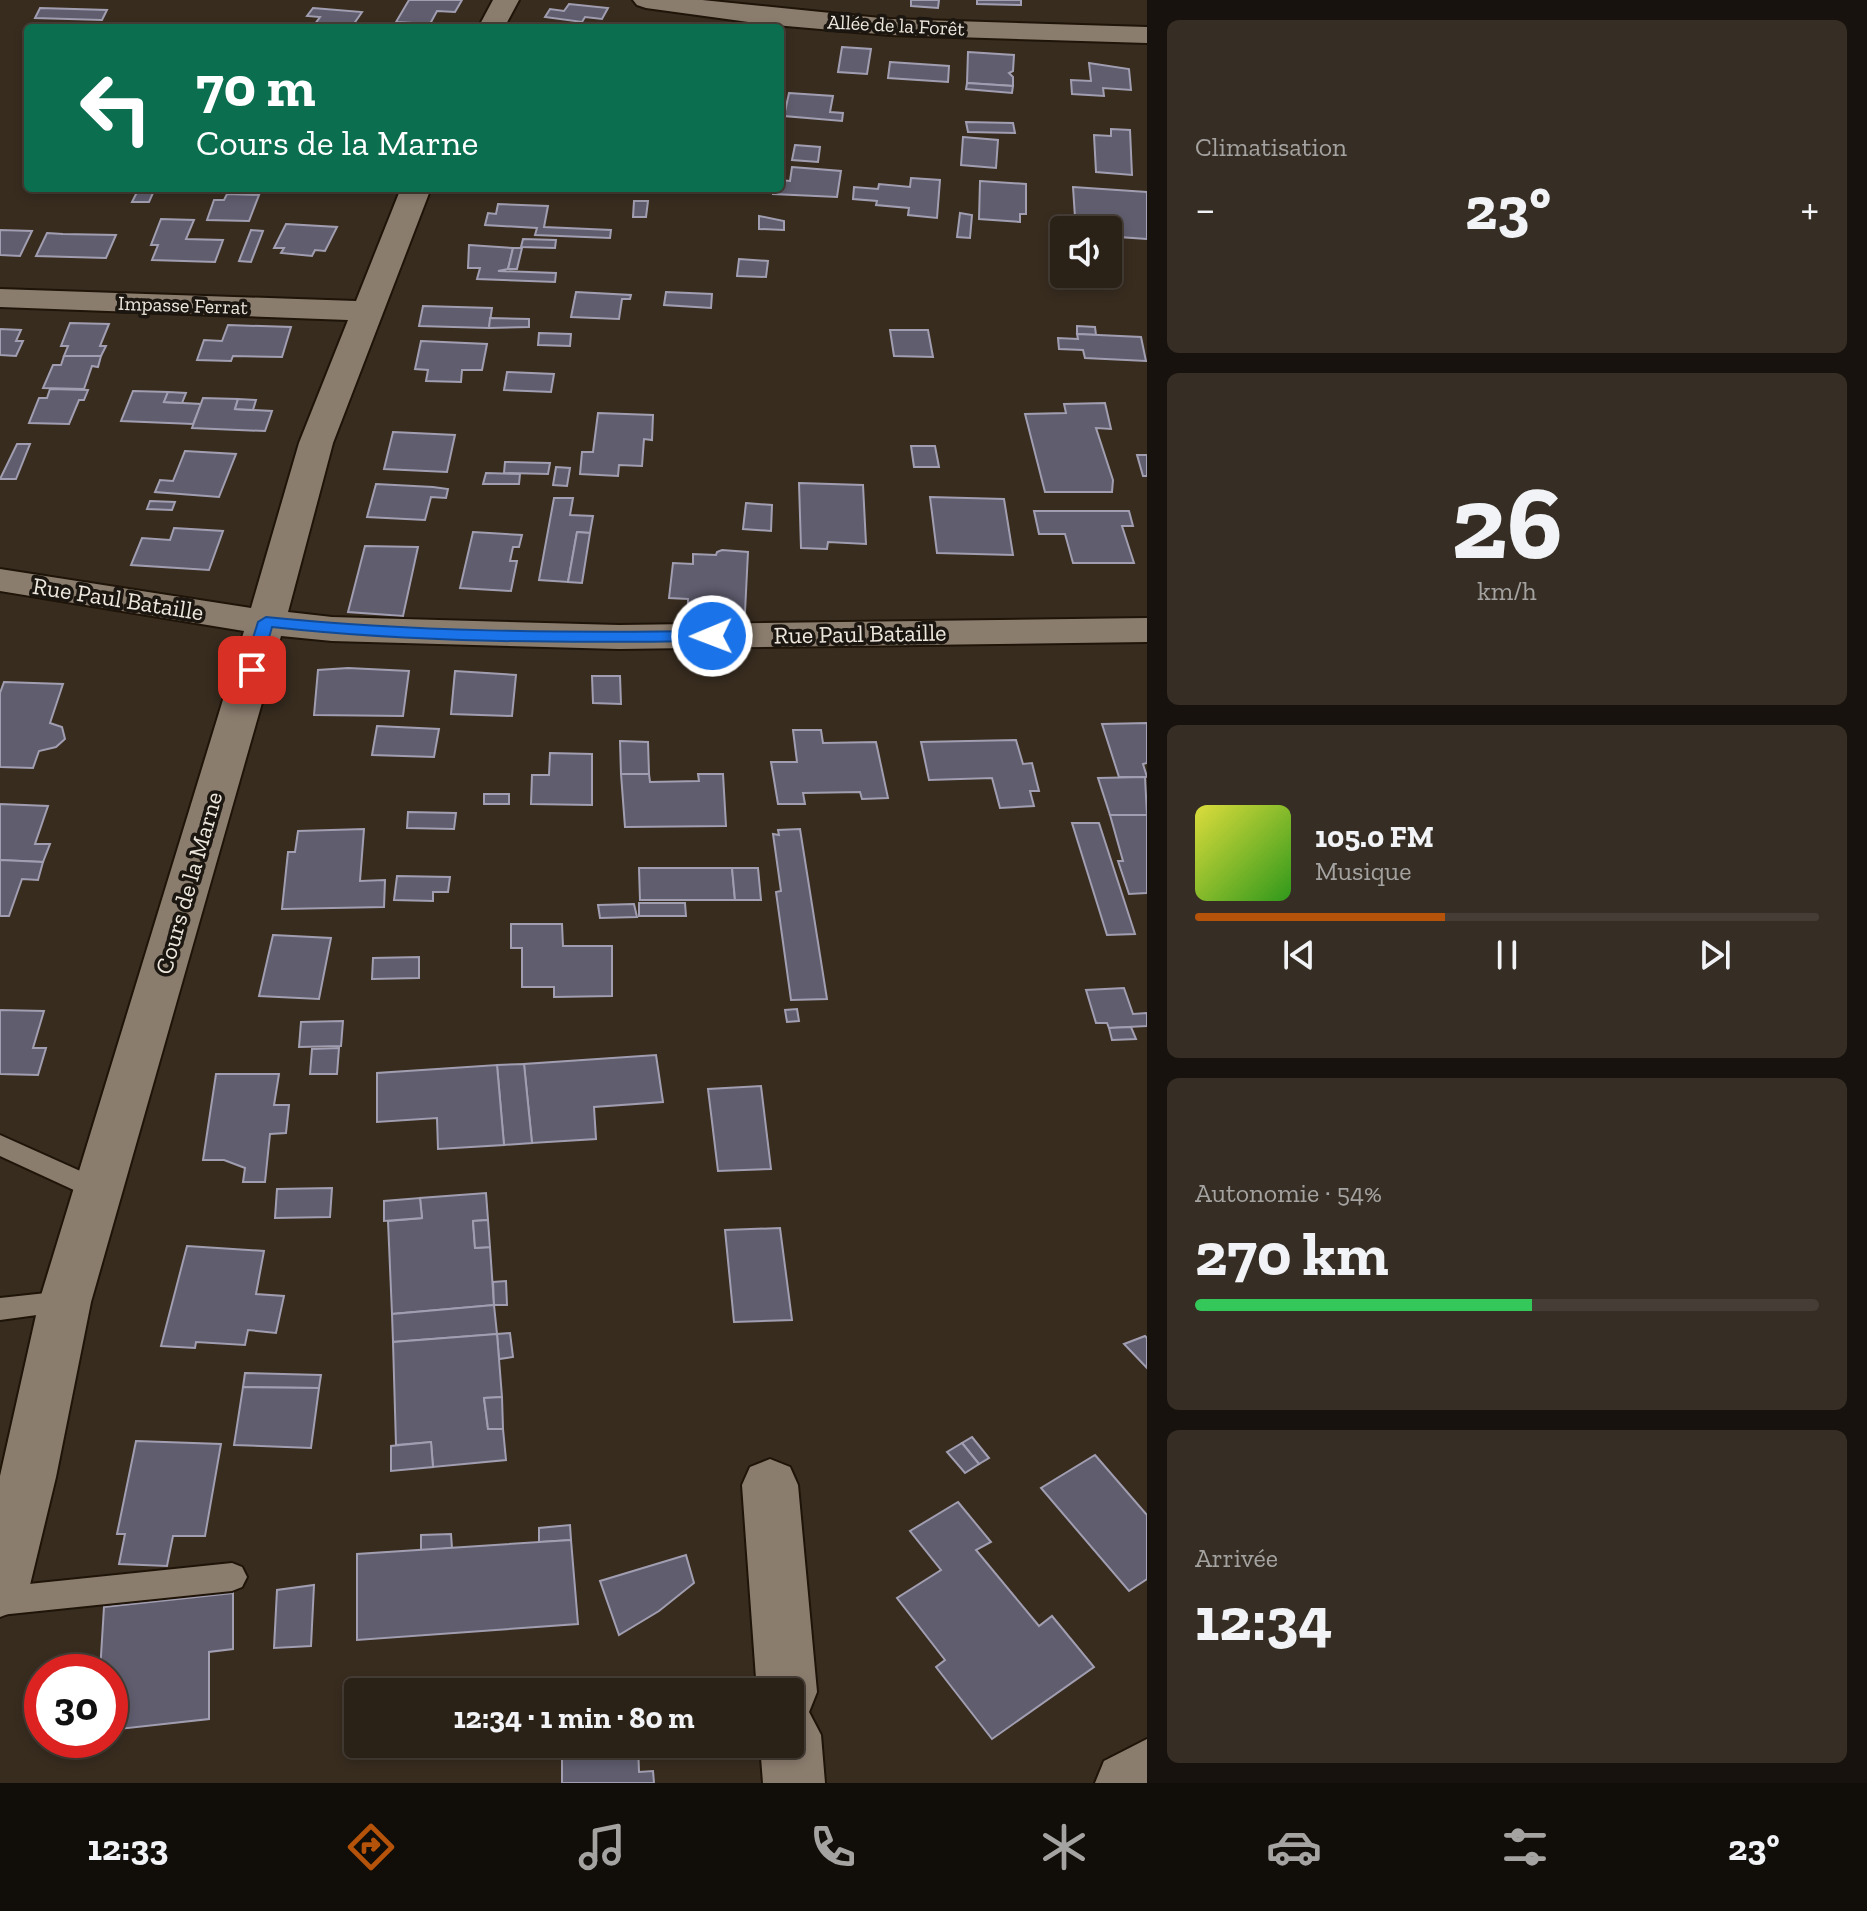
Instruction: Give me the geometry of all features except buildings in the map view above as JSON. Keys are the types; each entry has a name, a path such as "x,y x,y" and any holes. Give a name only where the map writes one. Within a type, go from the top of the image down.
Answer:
{"street":[{"path":"493,24 506,0"},
{"name":"Allée de la Forêt","path":"646,0 763,16 890,27 1147,35"},
{"name":"Cours de la Marne","path":"0,1589 8,1529 65,1302 316,443 414,192"},
{"name":"Impasse Ferrat","path":"0,298 367,311"},
{"name":"Rue Paul Bataille","path":"0,580 266,622 332,629 619,637 1147,630"},
{"path":"770,1485 786,1678"},
{"path":"792,1758 794,1783"},
{"path":"1126,1783 1147,1770"}],"lane":[{"path":"0,1145 98,1190"},
{"path":"0,1309 65,1302"},
{"path":"0,1601 232,1577"}],"route":[{"path":"252,670 266,622 332,629 619,637 712,636"}]}
